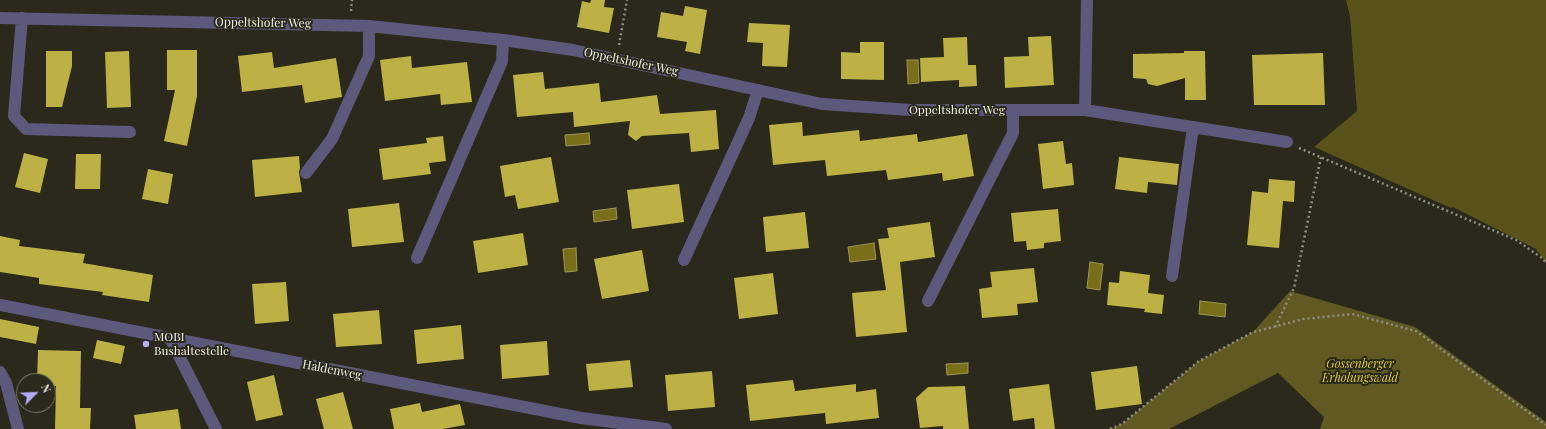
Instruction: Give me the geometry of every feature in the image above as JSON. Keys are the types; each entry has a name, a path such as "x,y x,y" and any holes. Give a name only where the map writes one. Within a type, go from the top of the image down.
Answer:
{"street":[{"path":"1085,110 1087,0"},
{"name":"Oppeltshofer Weg","path":"0,18 369,26 503,40 574,50 822,104 911,110 1085,110 1287,142"},
{"path":"22,18 14,116 26,129 130,132"},
{"path":"306,172 332,139 369,56 369,26"},
{"path":"417,258 502,61 503,40"},
{"path":"684,260 749,118 758,90"},
{"name":"Oppeltshofer Weg","path":"928,301 1013,133 1013,110"},
{"path":"1172,276 1193,127"},
{"name":"Haldenweg","path":"0,305 597,424 666,429"},
{"path":"170,338 216,429"},
{"path":"0,372 6,383 18,429"}],"path":[{"path":"617,59 627,0"},
{"path":"1287,142 1516,240 1542,258 1546,263"},
{"path":"1275,327 1294,288 1321,157"},
{"path":"1110,429 1122,424 1199,361 1253,332 1304,319 1352,314 1416,331 1546,425"}],"shaded area":[{"path":"1346,0 1546,0 1546,263 1536,249 1453,207 1451,208 1314,147 1357,111 1350,16"},
{"path":"907,60 918,60 919,83 908,84"},
{"path":"589,133 590,144 566,146 565,135"},
{"path":"616,208 617,219 594,222 593,211"},
{"path":"874,243 876,259 850,262 848,247"},
{"path":"576,248 577,271 565,272 563,249"},
{"path":"1090,262 1103,264 1100,290 1087,288"},
{"path":"1200,301 1226,304 1225,317 1199,314"},
{"path":"968,363 968,373 947,375 946,364"}],"green space":[{"name":"Gossenberger Erholungswald","path":"1290,291 1415,327 1546,422 1546,429 1320,429 1324,417 1278,373 1169,429 1110,429 1122,424 1199,361 1253,332"}],"building":[{"path":"591,0 605,0 604,7 614,8 609,33 577,27 582,1 590,3"},
{"path":"685,6 707,10 700,54 685,51 687,42 657,37 661,12 683,16"},
{"path":"749,23 790,25 787,67 762,66 763,43 747,42"},
{"path":"1051,36 1054,85 1005,88 1004,57 1029,56 1028,37"},
{"path":"967,37 968,65 976,65 977,86 959,87 959,80 921,82 920,58 944,57 943,38"},
{"path":"860,42 884,42 884,80 841,79 841,52 860,53"},
{"path":"167,50 197,50 197,96 187,146 164,141 175,90 167,90"},
{"path":"46,51 72,51 72,66 62,107 46,107"},
{"path":"129,51 131,107 107,108 105,52"},
{"path":"1184,51 1205,51 1206,100 1185,100 1185,78 1157,86 1148,84 1146,79 1133,78 1133,54 1184,53"},
{"path":"272,52 274,68 336,58 342,97 305,103 302,85 242,92 238,56"},
{"path":"1323,53 1325,105 1254,105 1252,55"},
{"path":"411,56 412,68 467,62 472,102 441,105 440,94 385,101 380,60"},
{"path":"543,72 545,89 599,83 601,102 657,95 660,114 716,110 719,149 691,152 689,133 642,136 636,141 628,135 630,121 574,127 573,112 517,117 513,75"},
{"path":"802,122 803,136 859,130 860,141 917,134 918,142 967,134 974,176 943,181 942,173 888,180 886,170 827,176 825,160 773,165 769,125"},
{"path":"443,136 446,161 429,163 431,174 383,180 379,149 427,143 426,138"},
{"path":"1063,141 1066,164 1072,163 1074,185 1043,189 1038,144"},
{"path":"24,153 48,159 40,193 15,187"},
{"path":"76,154 101,154 100,189 75,189"},
{"path":"299,156 299,172 302,192 255,197 252,160"},
{"path":"551,157 559,202 518,209 515,195 505,197 500,166"},
{"path":"1119,157 1179,164 1177,185 1148,182 1147,193 1115,189"},
{"path":"148,169 173,174 168,204 142,199"},
{"path":"1269,179 1295,181 1294,202 1283,201 1279,248 1247,245 1252,191 1268,193"},
{"path":"679,184 684,222 632,229 627,190"},
{"path":"399,203 404,242 352,247 348,209"},
{"path":"1058,209 1061,241 1044,243 1044,248 1027,250 1026,241 1014,242 1011,213"},
{"path":"805,212 809,248 766,252 763,217"},
{"path":"930,222 935,257 900,262 907,332 856,337 852,293 886,290 878,239 889,238 887,228"},
{"path":"523,233 528,265 478,273 473,241"},
{"path":"0,236 20,240 19,246 85,254 83,263 153,275 149,302 102,295 103,292 39,284 39,278 0,272"},
{"path":"642,250 649,291 602,299 594,259"},
{"path":"1034,268 1038,302 1017,304 1018,315 982,318 979,289 992,287 990,272"},
{"path":"1120,271 1150,275 1148,293 1164,295 1162,314 1144,312 1145,309 1107,305 1109,282 1119,283"},
{"path":"773,273 778,314 739,319 734,278"},
{"path":"286,282 289,321 255,324 252,284"},
{"path":"379,310 382,344 336,347 333,314"},
{"path":"0,319 39,327 36,344 0,337"},
{"path":"461,325 464,359 417,364 414,330"},
{"path":"97,340 125,346 121,364 93,358"},
{"path":"547,341 549,375 502,379 500,345"},
{"path":"38,350 81,351 80,408 91,408 90,429 55,429 56,373 37,373"},
{"path":"630,360 633,387 589,391 586,364"},
{"path":"1137,366 1142,404 1096,410 1091,372"},
{"path":"712,371 715,407 668,411 665,375"},
{"path":"274,375 283,415 256,421 247,382"},
{"path":"793,380 795,391 856,384 856,392 876,389 879,418 826,424 825,413 750,421 746,385"},
{"path":"1049,384 1055,429 1035,429 1034,418 1013,421 1009,389"},
{"path":"965,386 969,429 943,429 943,426 920,428 916,398 928,387"},
{"path":"343,392 353,429 324,429 316,399"},
{"path":"420,403 422,412 460,404 465,425 443,429 394,429 390,409"},
{"path":"178,409 181,429 136,429 134,415"}],"place":[{"name":"MOBI Bushaltestelle","path":"146,344"}]}
